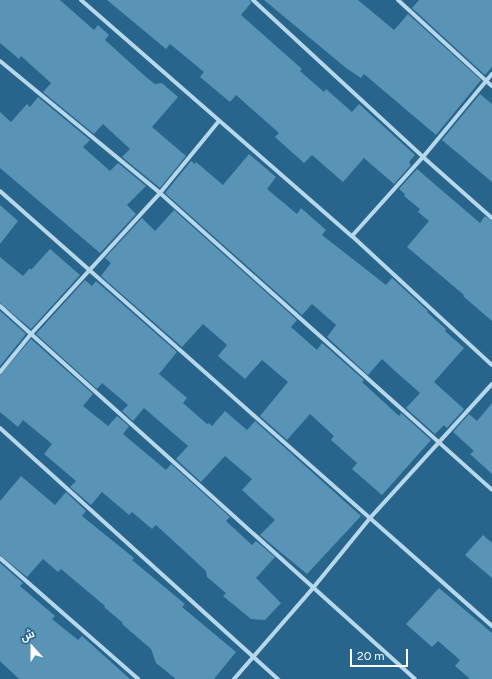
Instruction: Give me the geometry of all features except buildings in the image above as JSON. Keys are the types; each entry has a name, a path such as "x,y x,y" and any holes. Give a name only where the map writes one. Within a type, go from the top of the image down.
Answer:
{"street":[{"path":"81,0 352,236 492,365"},
{"path":"253,0 423,157 492,218"},
{"path":"398,0 492,86"},
{"path":"0,61 160,193 492,490"},
{"path":"352,236 423,157 492,74"},
{"path":"0,372 31,334 160,193 219,121"},
{"path":"0,191 492,626"},
{"path":"0,306 416,679"},
{"path":"234,679 313,588 370,518 492,384"},
{"path":"0,428 278,679"},
{"path":"0,558 138,679"}]}
